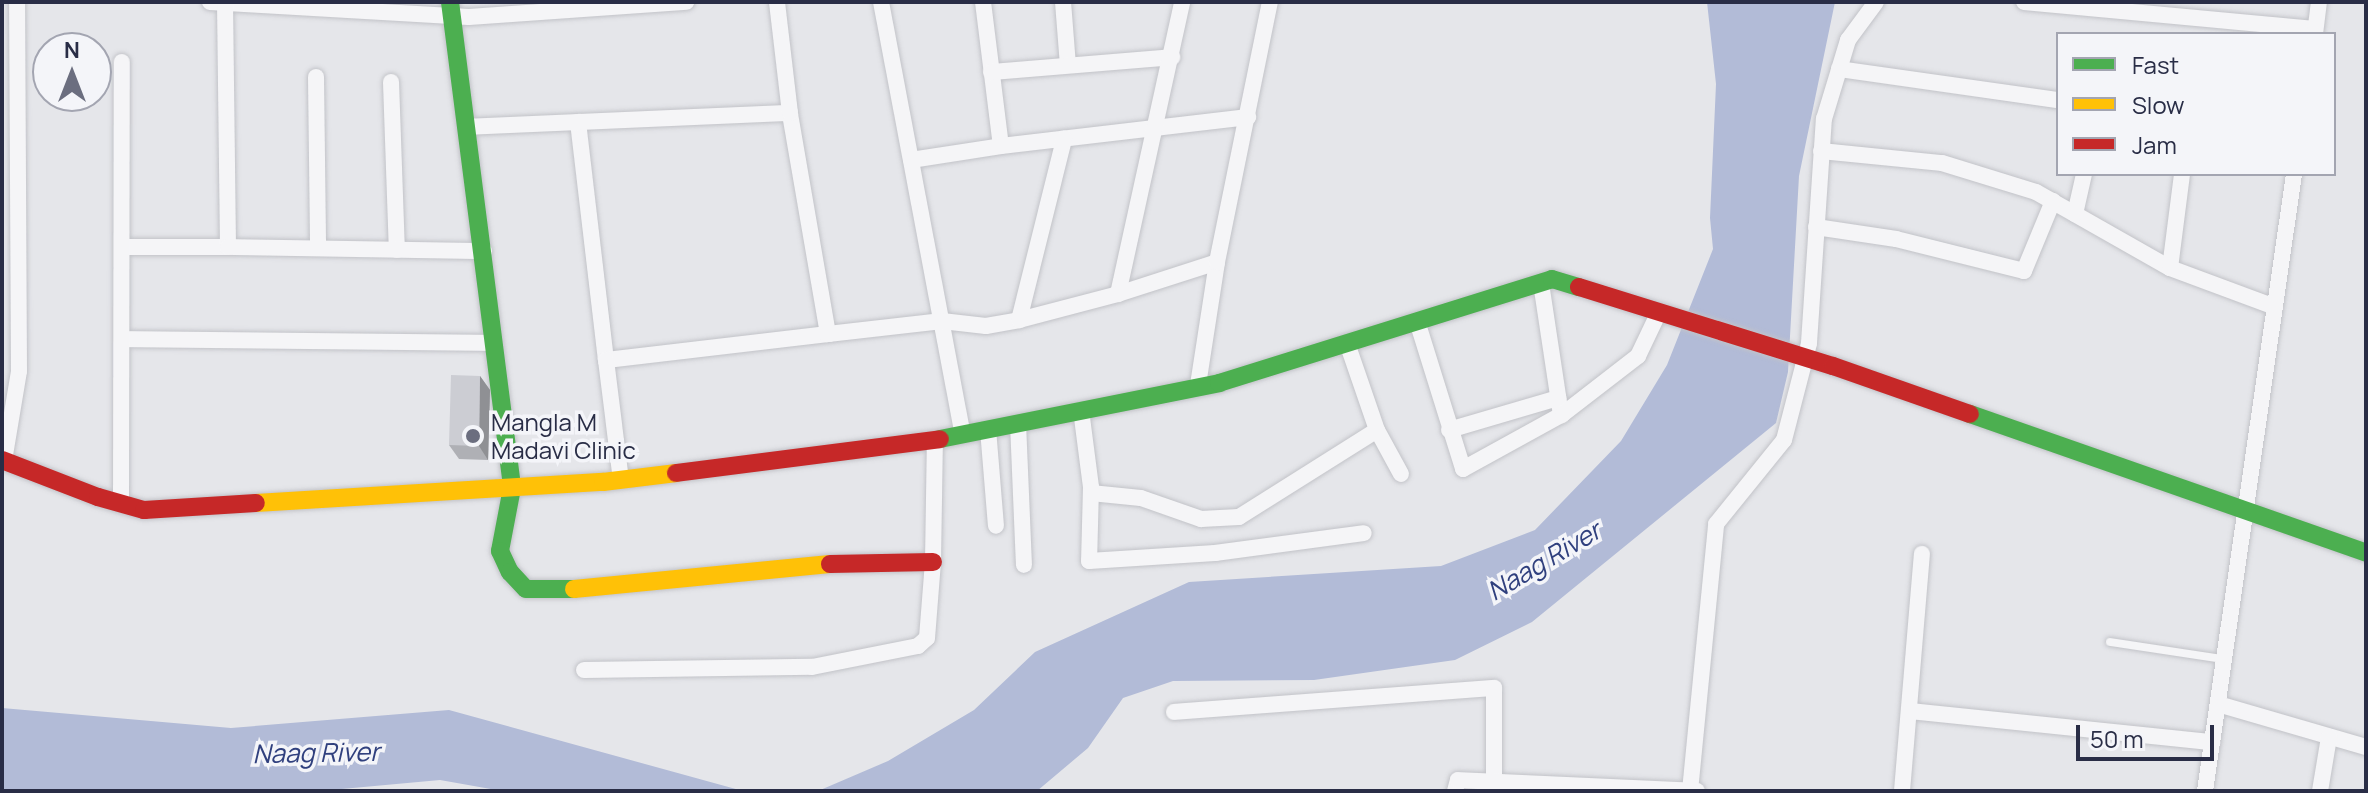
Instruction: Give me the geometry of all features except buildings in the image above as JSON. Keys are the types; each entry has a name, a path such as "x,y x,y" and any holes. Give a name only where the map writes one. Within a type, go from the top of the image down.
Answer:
{"street":[{"path":"17,2 19,371 3,461 144,510 621,480 935,440 1219,383 1552,279 1807,358 2366,553"},
{"path":"210,2 451,9 686,2"},
{"path":"225,2 228,247"},
{"path":"777,2 790,113 828,334"},
{"path":"881,2 963,434"},
{"path":"983,2 1001,146"},
{"path":"1063,2 1068,65"},
{"path":"1118,294 1182,2"},
{"path":"1198,385 1217,262 1270,2"},
{"path":"1690,791 1716,524 1784,440 1807,358 1824,119 1848,40 1876,2"},
{"path":"2024,2 2315,31 2319,2"},
{"path":"451,9 512,488 500,551 510,572 526,589 599,589 845,562 933,562"},
{"path":"991,72 1172,57"},
{"path":"121,503 122,62"},
{"path":"1839,69 2056,100"},
{"path":"316,77 318,248"},
{"path":"391,82 397,250"},
{"path":"466,127 790,113"},
{"path":"911,160 1001,146 1248,117"},
{"path":"578,122 621,480"},
{"path":"1019,320 1064,139"},
{"path":"1821,151 1942,163 2036,192 2170,268 2275,307"},
{"path":"2075,214 2084,176"},
{"path":"2170,268 2182,176"},
{"path":"2205,791 2294,176"},
{"path":"1816,227 1896,239 2024,271 2053,201"},
{"path":"122,247 484,251"},
{"path":"606,360 942,321 986,326 1118,294 1217,262"},
{"path":"1541,283 1559,406"},
{"path":"1417,321 1463,469 1638,356 1663,314"},
{"path":"122,339 494,343"},
{"path":"1347,343 1377,430 1401,474"},
{"path":"1449,430 1559,406"},
{"path":"1081,410 1091,493 1089,561 1215,553 1364,533"},
{"path":"1018,423 1024,565"},
{"path":"988,429 996,526"},
{"path":"1091,493 1141,498 1201,519 1239,517 1377,430"},
{"path":"584,670 812,667 918,646 927,638 933,562 935,440"},
{"path":"1902,791 1922,554"},
{"path":"1174,712 1494,688 1494,783"},
{"path":"2218,704 2366,747"},
{"path":"1910,711 2212,742"},
{"path":"2320,791 2329,737"},
{"path":"1455,791 1458,780 1697,791"}],"lane":[{"path":"2110,642 2224,659"}],"water":[{"name":"Naag River","path":"1707,2 1835,2 1799,176 1788,372 1776,423 1532,622 1455,660 1314,680 1173,681 1123,698 1088,748 1037,791 818,791 888,761 974,710 1035,652 1189,582 1441,566 1535,530 1621,441 1667,365 1713,249 1710,218 1716,84"},
{"name":"Naag River","path":"2,708 231,728 449,710 743,791 502,791 440,780 320,791 2,791"}],"traffic: fast":[{"path":"450,2 512,488 500,551 510,572 526,589 574,589"},
{"path":"940,439 1219,383 1552,279 1579,287"},
{"path":"1970,414 2366,553"}],"traffic: slow":[{"path":"256,503 603,482 676,473"},
{"path":"574,589 830,564"}],"traffic: jam":[{"path":"1579,287 1833,366 1970,414"},
{"path":"676,473 940,439"},
{"path":"2,460 98,497 144,510 256,503"},
{"path":"830,564 933,562"}],"place":[{"name":"Mangla M Madavi Clinic","path":"473,436"}]}
